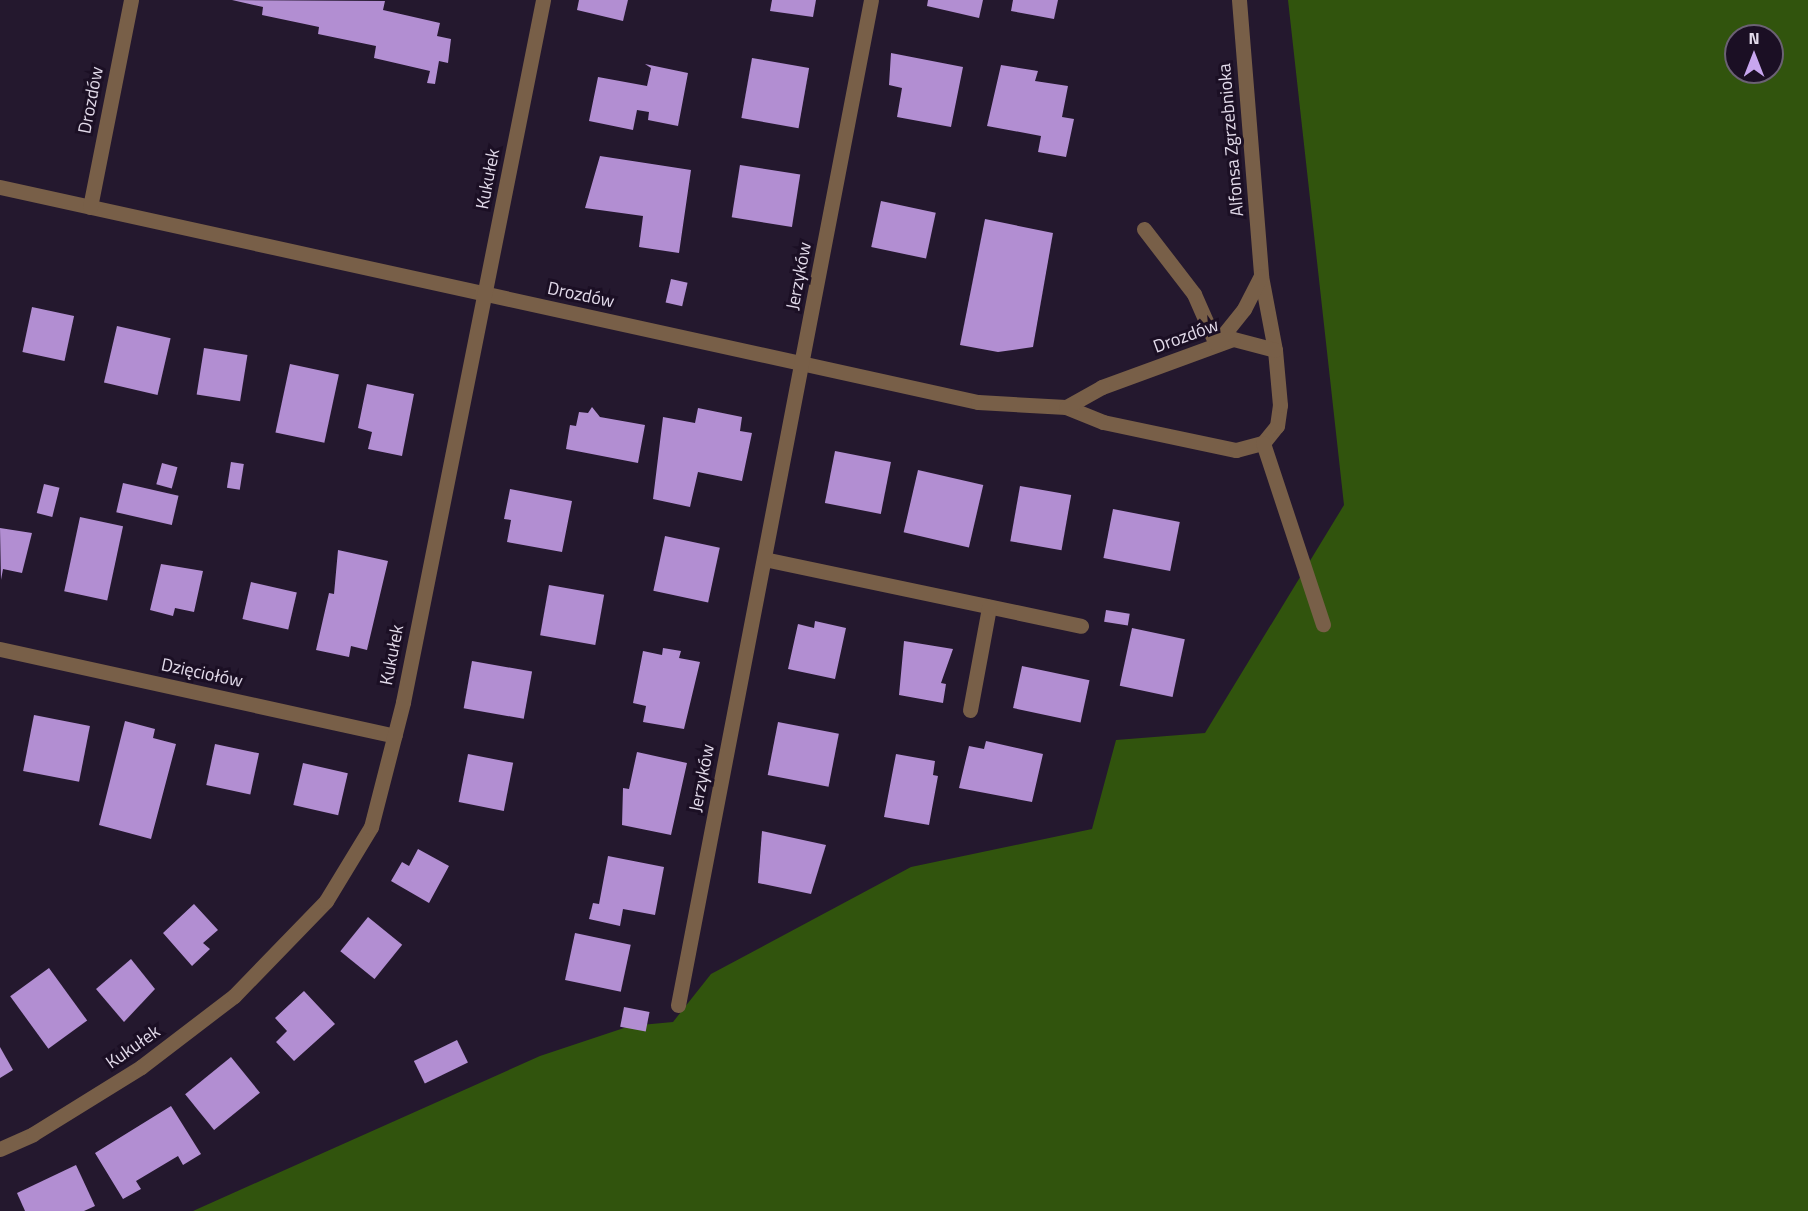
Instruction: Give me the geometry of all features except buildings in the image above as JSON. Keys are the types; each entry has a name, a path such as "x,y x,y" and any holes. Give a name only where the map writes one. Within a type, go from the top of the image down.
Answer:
{"street":[{"name":"Drozdów","path":"90,207 131,0"},
{"name":"Kukułek","path":"0,1149 33,1134 150,1060 234,996 326,901 371,826 395,736 543,0"},
{"name":"Jerzyków","path":"678,1005 871,0"},
{"name":"Alfonsa Zgrzebnioka","path":"1239,0 1262,276 1275,350"},
{"name":"Drozdów","path":"0,187 993,405 1066,407 1103,423 1236,450 1263,443"},
{"path":"1144,229 1194,294 1216,344 1244,309 1262,276"},
{"name":"Drozdów","path":"1066,407 1102,387 1216,344 1249,340 1275,350"},
{"path":"1275,350 1280,405 1277,426 1263,443 1323,624"},
{"path":"764,559 1081,626"},
{"path":"970,710 989,607"},
{"name":"Dzięciołów","path":"0,649 395,736"}],"green space":[{"path":"1288,0 1808,0 1808,1211 193,1211 540,1056 630,1026 673,1022 711,974 911,867 1092,829 1116,740 1205,733 1344,505"}]}
